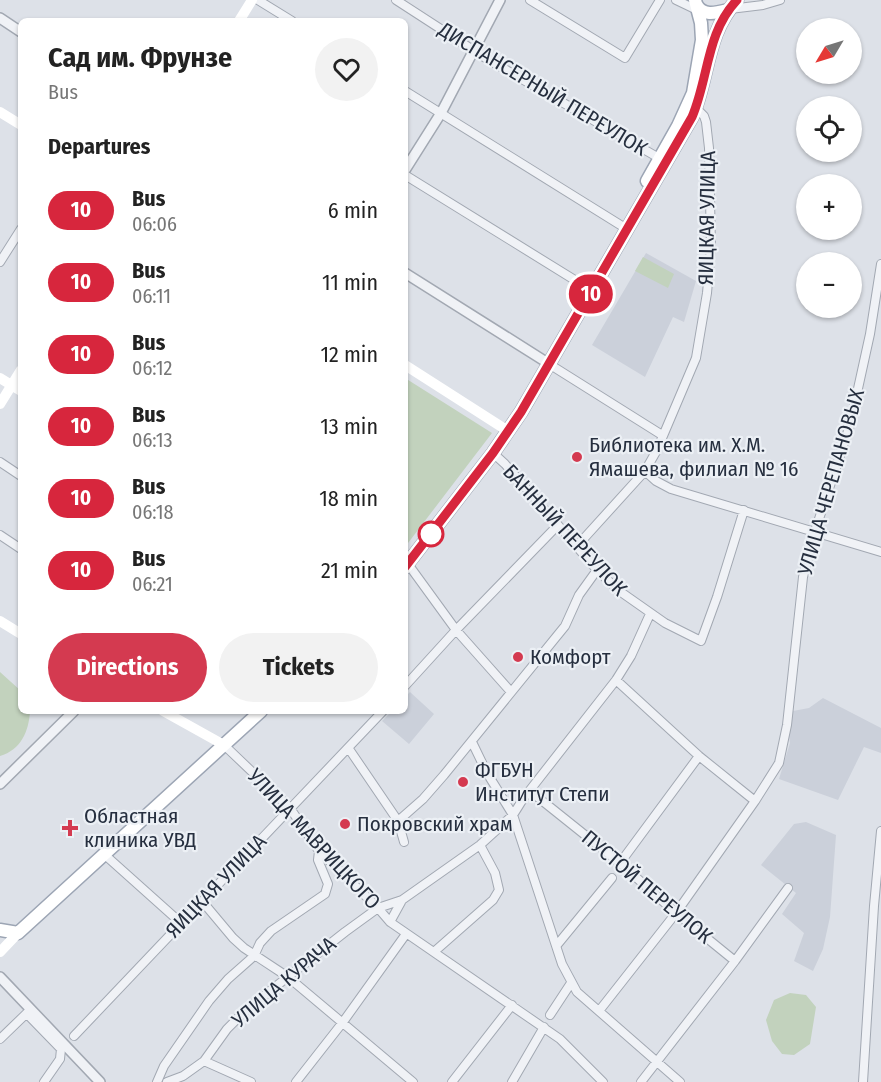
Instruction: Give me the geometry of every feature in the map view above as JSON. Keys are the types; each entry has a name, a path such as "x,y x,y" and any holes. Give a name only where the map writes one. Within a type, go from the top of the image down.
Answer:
{"main road":[{"path":"241,18 252,0"},
{"path":"546,362 629,229 696,108 716,32 713,7"},
{"path":"408,562 493,453 521,412 586,287 685,112 693,93 702,40 701,23 713,7"},
{"path":"0,112 18,123"},
{"path":"408,367 508,430"},
{"path":"0,378 16,388 0,404"},
{"path":"0,621 18,632"},
{"name":"УЛИЦА МАВРИЦКОГО","path":"168,714 224,745"},
{"path":"0,952 258,714"},
{"path":"0,930 18,933"}],"street":[{"path":"258,0 287,18"},
{"name":"ДИСПАНСЕРНЫЙ ПЕРЕУЛОК","path":"396,0 487,59 659,158"},
{"path":"408,165 441,113 500,0"},
{"path":"530,0 625,58 660,0"},
{"path":"676,0 713,7 763,5 780,0"},
{"path":"0,18 18,30"},
{"path":"408,93 622,225"},
{"name":"ЯИЦКАЯ УЛИЦА","path":"577,546 645,471 696,358 707,293 712,222 706,122 704,116 696,108"},
{"path":"408,178 586,287"},
{"path":"0,262 18,234"},
{"name":"УЛИЦА ЧЕРЕПАНОВЫХ","path":"598,1011 676,913 779,763 783,747 803,577 815,531 850,425 870,334 881,264"},
{"path":"408,275 662,435"},
{"name":"БАННЫЙ ПЕРЕУЛОК","path":"493,453 597,570 618,590 650,614 701,641 744,510"},
{"path":"0,462 18,474"},
{"path":"645,471 670,489 881,552"},
{"path":"408,683 558,525"},
{"path":"0,535 18,547"},
{"path":"408,568 456,630 512,692"},
{"path":"398,821 423,799 462,750 472,742 565,626 579,595 597,570"},
{"path":"390,922 402,900 480,844 513,816 616,680 631,656 650,614"},
{"path":"616,680 699,756 755,801"},
{"path":"0,784 72,714"},
{"name":"ЯИЦКАЯ УЛИЦА","path":"74,1036 349,749 379,714"},
{"path":"472,742 487,773 513,816 562,964 577,992 680,1082"},
{"name":"УЛИЦА МАВРИЦКОГО","path":"224,745 290,808 319,851 390,922 560,1039 603,1082"},
{"path":"349,749 398,821 404,842"},
{"path":"620,862 699,756"},
{"name":"ПУСТОЙ ПЕРЕУЛОК","path":"530,791 620,862 676,913 735,961"},
{"path":"863,1082 881,831"},
{"path":"435,951 493,900 499,890 495,873 480,844"},
{"path":"157,1082 164,1066 209,1001 254,956 260,943 271,931 325,894 328,884 318,860 319,851"},
{"path":"105,855 181,923"},
{"path":"557,945 612,878"},
{"path":"641,1082 735,961 788,888"},
{"name":"УЛИЦА КУРАЧА","path":"167,1082 183,1076 204,1061 227,1029 288,977 378,908 402,900"},
{"path":"202,901 233,938 254,956 288,977 413,1082"},
{"path":"296,1082 343,1022 406,934"},
{"path":"0,977 61,1049 60,1059 44,1082"},
{"path":"550,1015 572,983"},
{"path":"452,1082 513,1005"},
{"path":"0,1039 29,1012"},
{"path":"29,1012 100,1082"},
{"path":"512,1082 544,1028"},
{"path":"204,1061 250,1082"}],"shaded area":[{"path":"646,253 696,281 684,322 673,317 645,377 592,345"},
{"path":"410,692 434,714 409,744 382,721 389,714 408,714 408,694"},
{"path":"823,698 881,728 881,753 864,747 838,800 779,779 790,743 793,711 809,708"},
{"path":"806,822 836,835 830,917 823,949 813,971 794,961 804,933 782,914 796,893 761,865 794,824"}],"green space":[{"path":"643,257 674,274 668,288 635,271"},
{"path":"408,380 492,433 408,543"},
{"path":"0,672 18,688 18,714 30,714 28,726 22,739 13,749 0,756"},
{"path":"790,993 806,995 816,1007 810,1044 794,1055 782,1054 772,1041 766,1020 774,1000"}],"bus line":[{"name":"10","path":"408,563 493,453 521,412 629,229 692,117 699,100 716,32 728,10 737,0"}],"place":[{"name":"Библиотека им. Х.М. Ямашева, филиал № 16","path":"577,457"},
{"name":"Комфорт","path":"518,657"},
{"name":"ФГБУН Институт Степи","path":"463,782"},
{"name":"Покровский храм","path":"345,824"},
{"name":"Областная клиника УВД","path":"70,828"}]}
